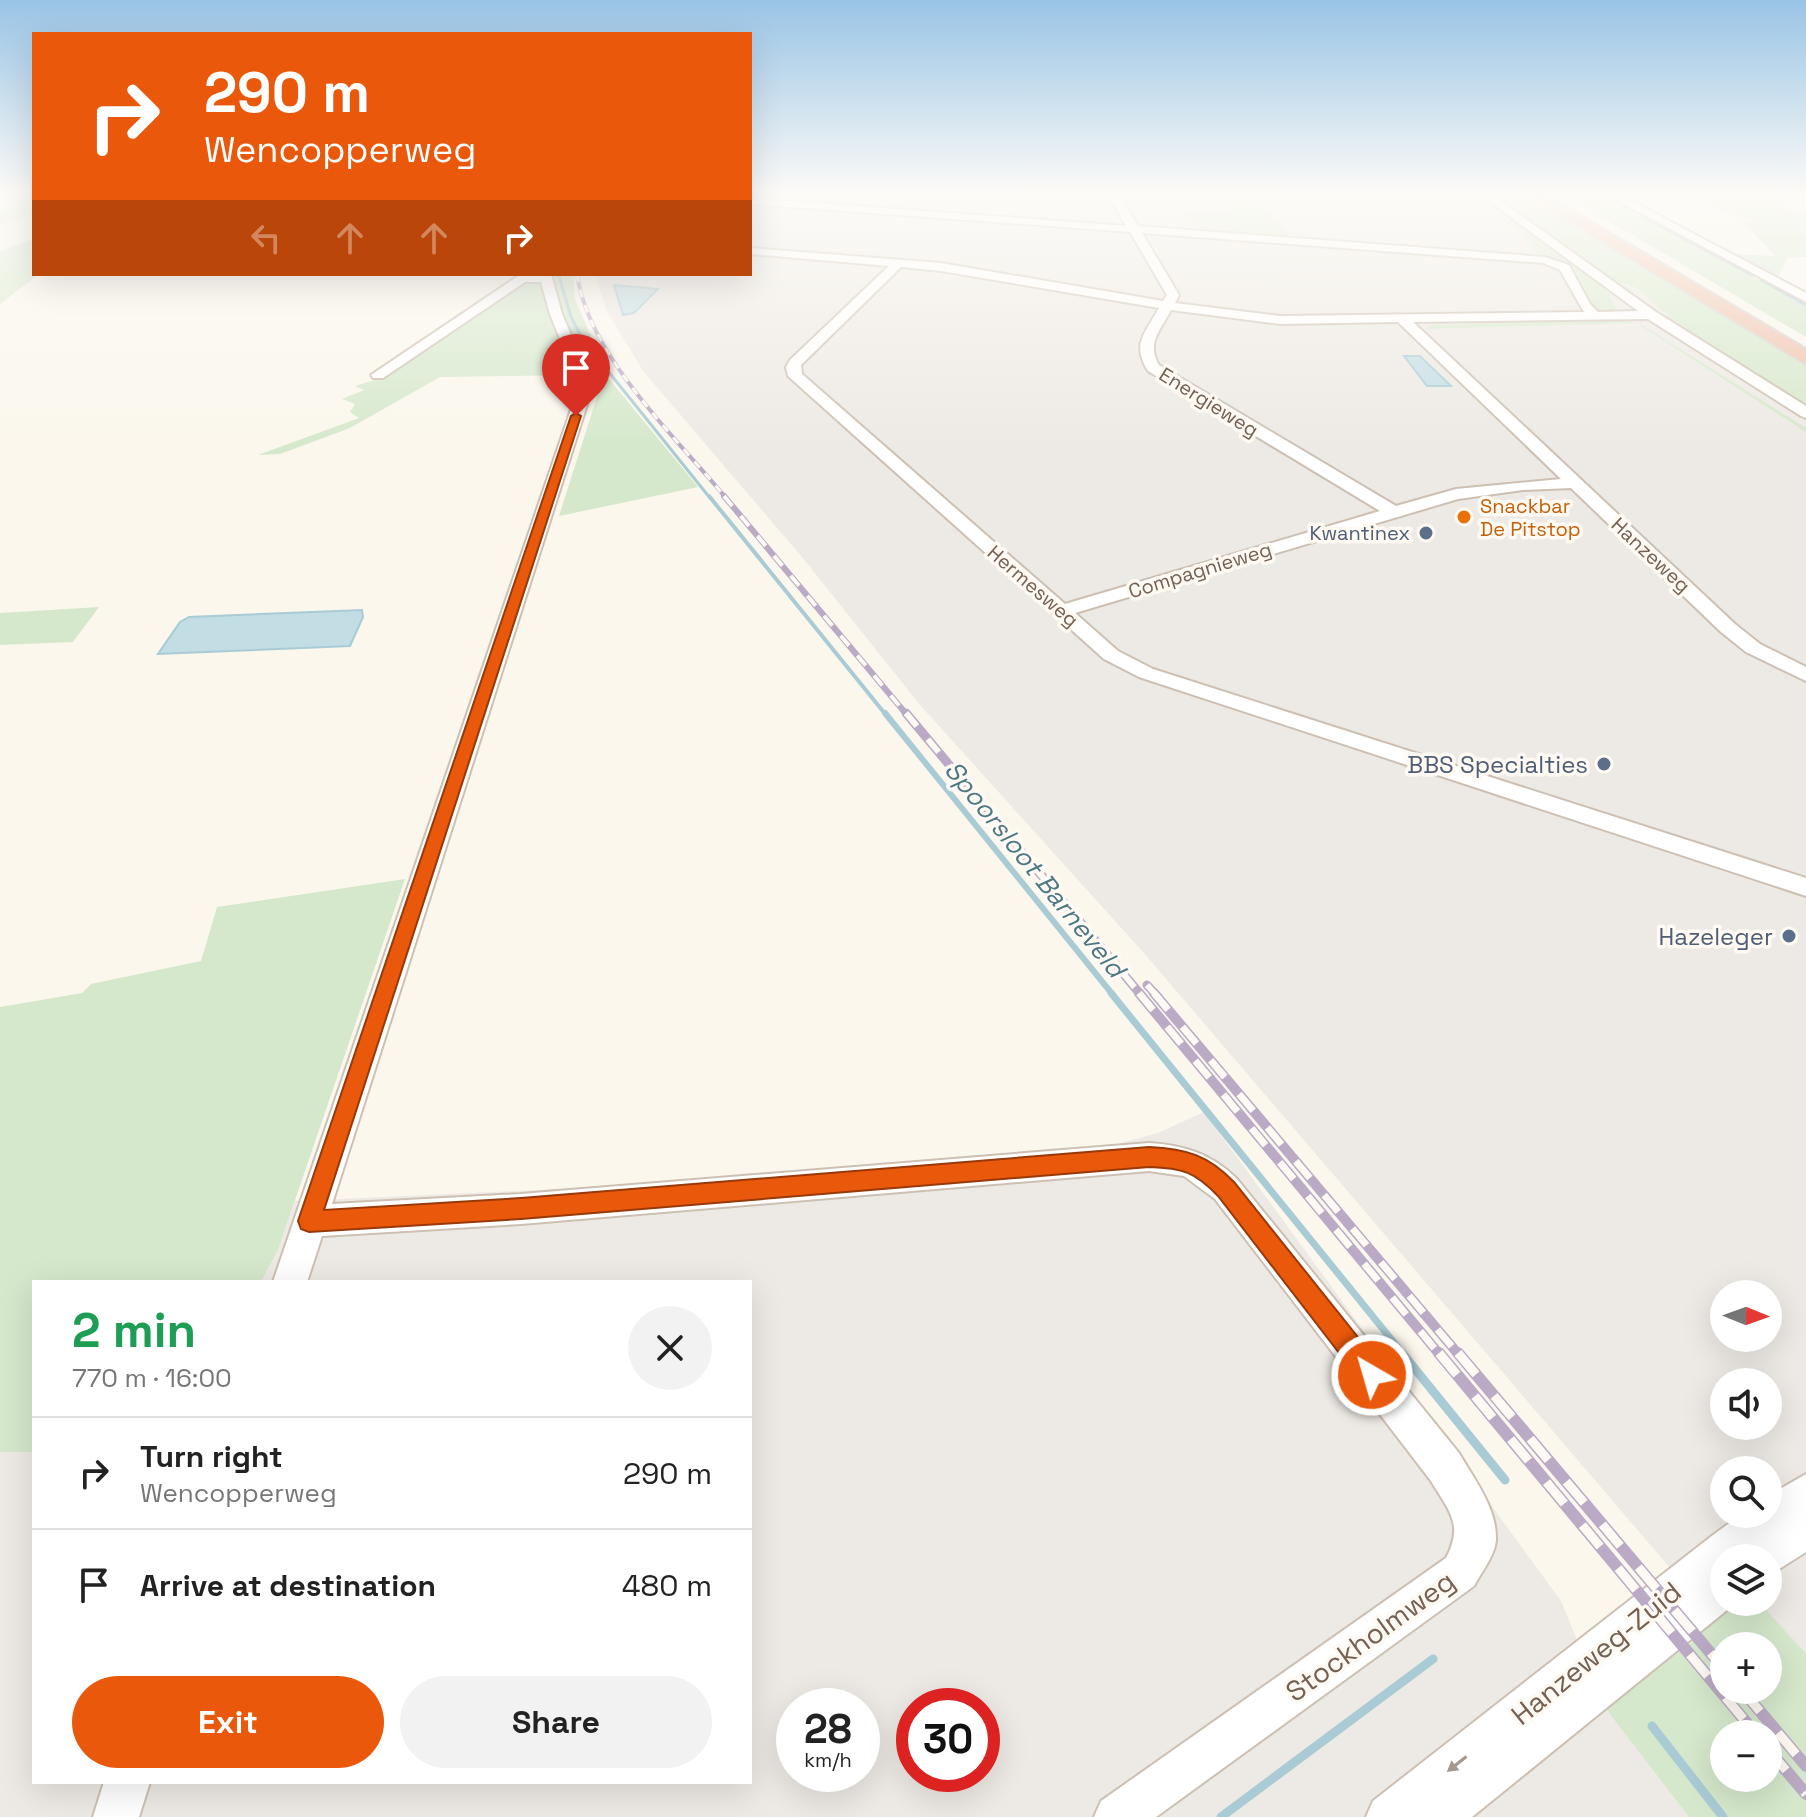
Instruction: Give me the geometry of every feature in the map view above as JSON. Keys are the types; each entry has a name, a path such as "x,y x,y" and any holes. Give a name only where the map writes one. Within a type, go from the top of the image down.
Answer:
{"highway":[{"path":"1677,281 1806,358"},
{"path":"1697,281 1806,344"}],"street":[{"path":"378,375 519,281"},
{"path":"291,1280 586,386 556,314 547,281"},
{"name":"Hermesweg","path":"880,281 795,363 795,376 1111,655 1146,673 1806,887"},
{"path":"1010,281 1280,320 1646,315"},
{"path":"1165,281 1173,295 1168,306"},
{"path":"1572,281 1585,306 1595,316"},
{"path":"1606,281 1619,297 1806,416"},
{"path":"1774,281 1806,298"},
{"name":"Energieweg","path":"1168,306 1146,345 1145,353 1153,368 1394,512"},
{"name":"Hanzeweg","path":"1403,320 1728,628 1753,648 1806,675"},
{"name":"Compagnieweg","path":"1061,611 1394,512 1482,490 1574,483"},
{"name":"Stockholmweg","path":"309,1221 537,1207 1149,1157 1173,1158 1207,1169 1236,1201 1445,1467 1472,1513 1476,1542 1460,1572 1117,1817"},
{"name":"Hanzeweg-Zuid","path":"1389,1817 1727,1549 1806,1493"},
{"path":"1782,1545 1806,1528"},
{"name":"Hanzeweg-Zuid","path":"1436,1817 1710,1597"},
{"path":"116,1817 126,1784"}],"shaded area":[{"path":"597,281 1655,281 1806,375 1806,1718 1782,1673 1782,1632 1727,1632 1711,1616 1782,1616 1782,1544 1710,1544 1710,1615 1143,952 921,706 802,557 643,371 606,310"},
{"path":"1204,1112 1561,1601 1605,1708 1689,1817 0,1817 0,1452 32,1452 32,1784 752,1784 752,1280 262,1280 278,1250 295,1201 539,1190 1077,1155 1158,1133"}],"green space":[{"path":"0,281 30,281 0,304"},
{"path":"525,281 541,281 550,317 579,375 440,377 350,428 280,454 258,455 359,418 350,412 355,404 342,399 364,390 355,386 384,377"},
{"path":"552,281 574,281 575,299 591,336 585,338 605,374 698,487 559,516 601,384 564,322"},
{"path":"1579,281 1595,281 1607,290 1616,309 1610,312 1598,310"},
{"path":"1611,281 1666,281 1806,366 1806,405 1672,319 1636,287"},
{"path":"1710,281 1761,281 1806,305 1806,337"},
{"path":"1624,320 1635,323 1426,329 1431,325"},
{"path":"1637,324 1806,428 1806,432"},
{"path":"99,607 73,642 0,645 0,613"},
{"path":"405,879 278,1250 262,1280 32,1280 32,1452 0,1452 0,1007 82,993 91,984 201,961 217,907"},
{"path":"1718,1616 1772,1616 1806,1654 1806,1817 1689,1817 1605,1708 1696,1639"}],"water":[{"path":"614,285 658,289 634,313 623,315"},
{"path":"1404,356 1420,356 1451,386 1427,386"},
{"path":"362,610 363,617 350,646 158,654 180,622 189,617"}],"waterway":[{"name":"Spoorsloot Barneveld","path":"560,281 571,317 583,340 710,498"},
{"path":"1762,281 1806,305"},
{"name":"Spoorsloot Barneveld","path":"709,496 886,715"},
{"name":"Spoorsloot Barneveld","path":"885,713 1113,995"},
{"name":"Spoorsloot Barneveld","path":"1111,993 1404,1355"},
{"name":"Spoorsloot Barneveld","path":"1402,1353 1505,1480"},
{"path":"1221,1817 1433,1659"},
{"name":"Spoorsloot Barneveld","path":"1652,1726 1723,1817"}],"railway":[{"path":"579,281 584,304 616,364 636,393 726,498"},
{"path":"724,496 907,715"},
{"path":"906,713 1141,995"},
{"path":"1147,985 1156,995"},
{"path":"1139,993 1440,1355"},
{"path":"1154,993 1459,1355"},
{"path":"1439,1353 1744,1720"},
{"path":"1458,1353 1710,1652"},
{"path":"1754,1704 1806,1766"},
{"path":"1782,1766 1806,1794"}],"place":[{"name":"Snackbar De Pitstop","path":"1464,517"},
{"name":"Kwantinex","path":"1426,533"},
{"name":"BBS Specialties","path":"1604,764"},
{"name":"Hazeleger","path":"1789,936"}],"route":[{"path":"576,416 309,1221 521,1209 1149,1157 1173,1158 1207,1169 1226,1189 1372,1375"}]}
